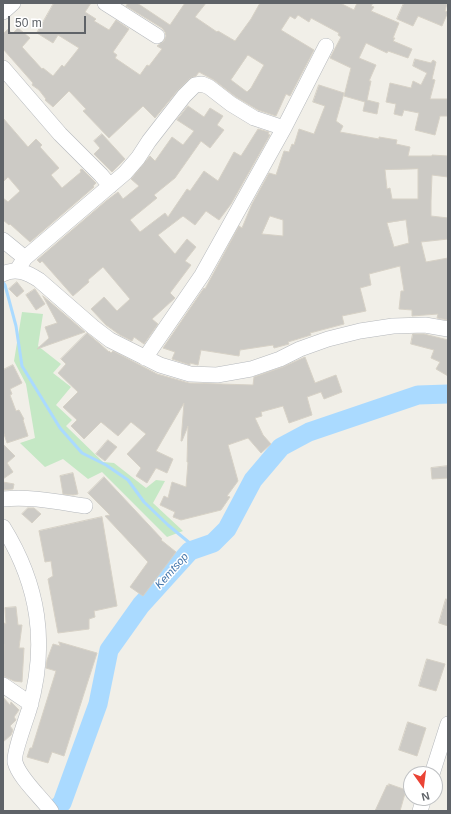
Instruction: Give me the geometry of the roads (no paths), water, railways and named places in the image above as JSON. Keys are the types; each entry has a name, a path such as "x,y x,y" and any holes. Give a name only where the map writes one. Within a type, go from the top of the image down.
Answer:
{"street":[{"path":"3,12 13,3"},
{"path":"105,3 157,36"},
{"path":"145,358 202,275 284,128 326,46"},
{"path":"3,68 60,134 110,186"},
{"path":"13,269 125,173 194,85 202,84 209,87 231,104 254,118 284,128"},
{"path":"3,240 13,269"},
{"path":"13,269 29,273 39,280 93,328 110,340 160,365 190,374 217,375 251,369 280,359 328,338 360,330 393,326 425,326 448,329"},
{"path":"3,499 13,498 44,500 85,506"},
{"path":"3,527 13,543 28,576 37,612 39,649 31,704 8,762 49,808"},
{"path":"3,685 31,704"},
{"path":"435,766 448,724"}],"waterway":[{"path":"3,282 16,326 22,366 60,428 82,453 106,465 128,480 144,502 168,525 197,549"},
{"name":"Kemtsop","path":"53,811 62,803 98,704 109,650 141,605 190,551 213,543 227,529 253,480 281,447 309,432 418,395 448,394"}]}
